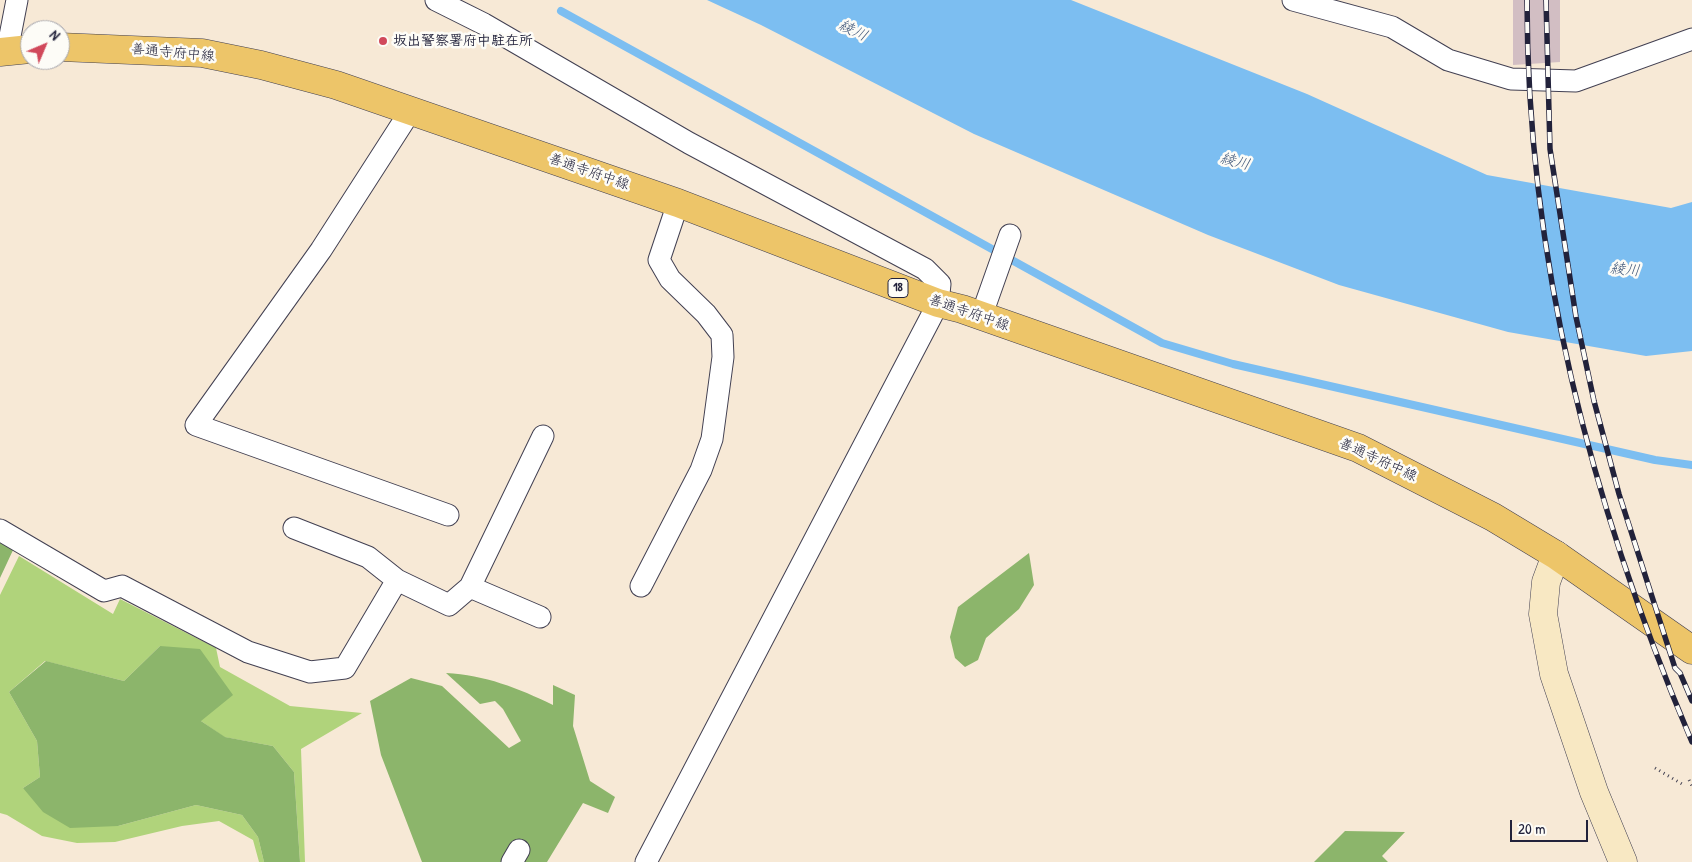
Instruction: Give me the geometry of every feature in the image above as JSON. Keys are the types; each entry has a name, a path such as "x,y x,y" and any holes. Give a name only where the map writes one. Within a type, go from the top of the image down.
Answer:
{"main road":[{"name":"善通寺府中線","path":"70,47 202,53 261,65 411,110 678,203 938,303 1358,448 1494,517 1556,555 1692,650"}],"street":[{"path":"14,51 10,36 18,0"},
{"path":"436,0 484,24 689,142 925,269 940,284 938,303 646,862"},
{"path":"1293,0 1392,27 1448,60 1511,79 1576,81 1692,39"},
{"path":"411,110 320,250 196,426 448,515"},
{"path":"641,586 701,470 712,439 723,357 722,335 706,314 670,278 659,260 678,203"},
{"path":"981,317 1008,242"},
{"path":"294,528 368,557 397,580 449,606 470,587 543,436"},
{"path":"0,530 104,591 122,586 248,652 310,672 345,668 397,580"},
{"path":"1556,555 1546,582 1543,614 1554,674 1594,792 1623,862"},
{"path":"470,587 540,617"}],"path":[{"path":"1656,768 1682,784"},
{"path":"1689,780 1692,786"}],"shaded area":[{"path":"1513,0 1560,0 1560,62 1513,65"}],"green space":[{"path":"0,540 14,548 0,578"},
{"path":"1029,553 1034,585 1019,609 986,638 978,660 965,667 955,658 950,637 958,607"},
{"path":"19,556 113,614 120,599 216,648 220,667 290,706 362,713 301,749 305,862 300,862 294,772 273,746 224,737 201,721 160,646 124,681 45,661 9,692 37,741 40,777 23,788 118,826 196,805 242,815 258,837 264,862 259,862 253,840 219,821 182,826 115,842 77,843 42,836 7,815 0,813 0,595"},
{"path":"160,646 200,649 233,695 201,721 225,737 273,746 294,772 300,862 264,862 258,837 242,815 196,805 118,826 70,828 43,812 23,788 40,777 37,741 9,692 46,661 124,681"},
{"path":"446,673 474,676 501,683 553,705 553,685 575,695 573,726 590,781 615,797 608,813 583,803 547,862 422,862 381,755 370,701 411,678 442,686 509,748 521,741 503,709 495,701 480,704"},
{"path":"1345,831 1405,832 1382,856 1388,862 1314,862"}],"water":[{"name":"綾川","path":"707,0 1071,0 1307,94 1487,175 1671,208 1692,202 1692,351 1646,356 1508,332 1339,285 1208,235 974,134 761,25"}],"waterway":[{"path":"561,11 1162,343 1233,364 1655,460 1692,465"}],"railway":[{"path":"1527,0 1530,97 1539,192 1553,286 1572,379 1595,471 1624,562 1656,653 1692,742"},
{"path":"1546,0 1550,149 1576,317 1594,401 1619,494 1675,668 1680,673 1692,701"}],"place":[{"name":"坂出警察署府中駐在所","path":"383,41"}]}
